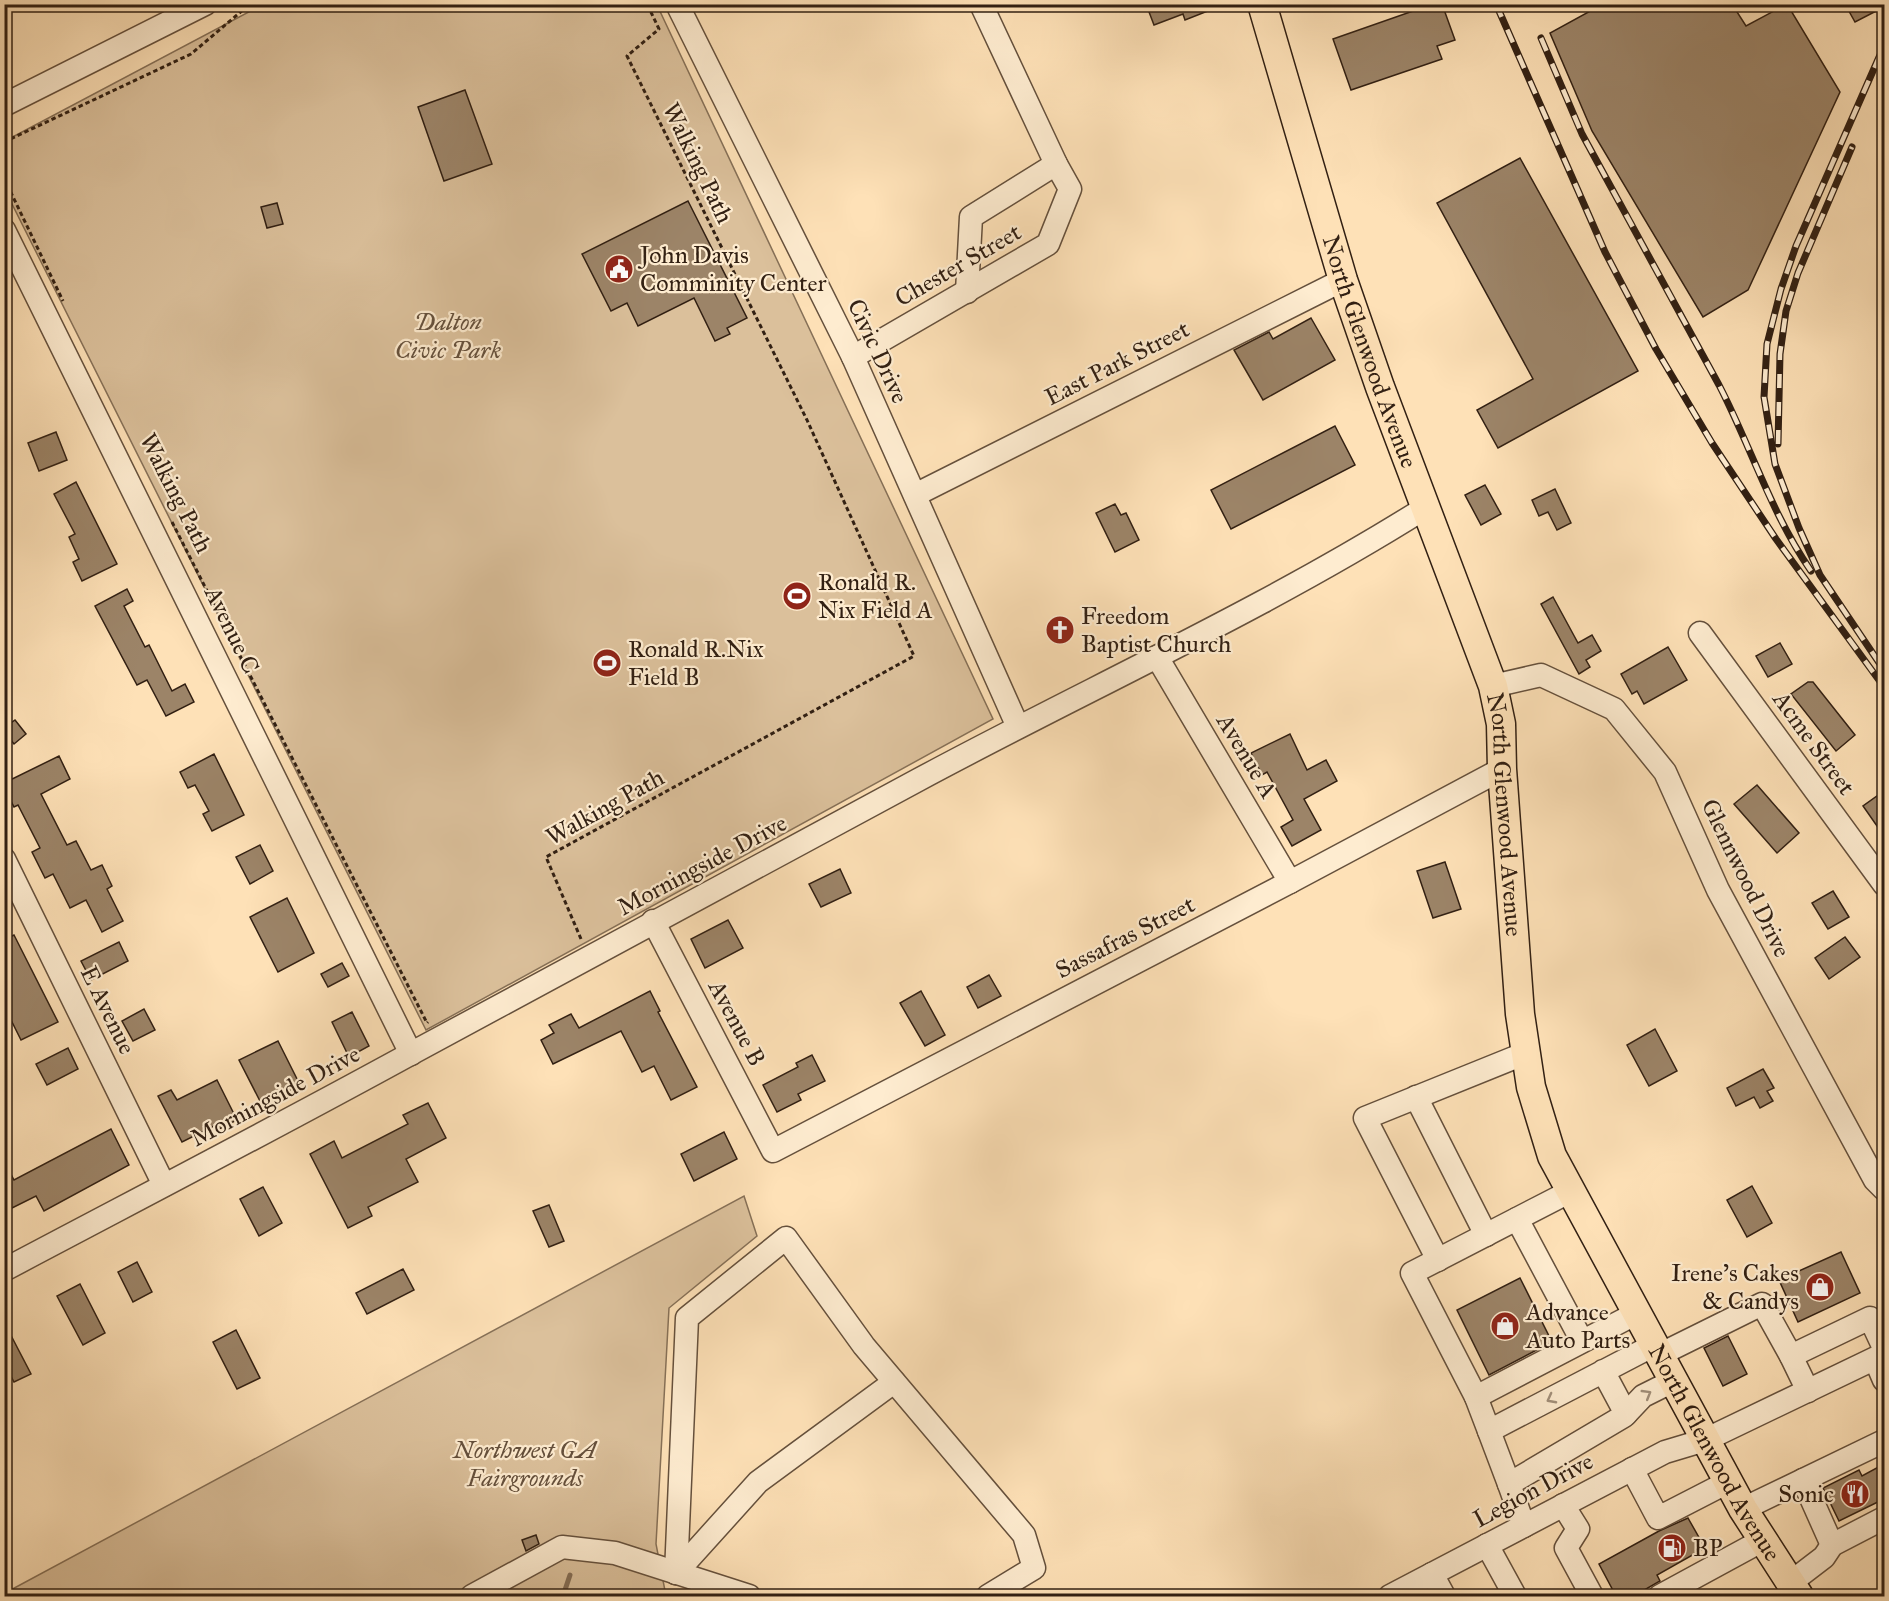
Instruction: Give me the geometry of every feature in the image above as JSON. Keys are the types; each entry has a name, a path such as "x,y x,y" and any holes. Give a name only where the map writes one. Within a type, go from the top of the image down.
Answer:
{"main road":[{"name":"North Glenwood Avenue","path":"1262,4 1343,280 1425,508 1493,686 1501,724 1502,769 1520,1014 1531,1087 1552,1156 1743,1509 1795,1590"}],"street":[{"path":"4,105 205,4"},
{"name":"Civic Drive","path":"677,4 853,357 1018,727"},
{"name":"Chester Street","path":"853,357 1048,244 1070,189 981,4"},
{"path":"966,292 971,217 1056,164"},
{"name":"Avenue C","path":"4,230 411,1054"},
{"name":"East Park Street","path":"915,495 1343,280"},
{"name":"Morningside Drive","path":"4,1270 1018,727 1356,552 1425,508"},
{"name":"Acme Street","path":"1700,633 1884,885"},
{"name":"Avenue A","path":"1157,657 1290,882"},
{"name":"Glennwood Drive","path":"1493,686 1541,675 1614,709 1665,772 1718,890 1875,1180 1884,1189"},
{"name":"Sassafras Street","path":"773,1151 1502,769"},
{"name":"E Avenue","path":"4,859 164,1185"},
{"name":"Avenue B","path":"653,921 773,1151"},
{"path":"1438,1260 1365,1118 1526,1053"},
{"path":"1416,1097 1486,1235"},
{"path":"1524,1526 1476,1397 1412,1274 1571,1191"},
{"path":"1517,1219 1582,1341"},
{"path":"676,1573 687,1318 786,1238 864,1346 1024,1535 1034,1568 988,1596"},
{"path":"1489,1431 1603,1371 1762,1304 1808,1391"},
{"path":"1476,1397 1636,1313"},
{"path":"1791,1356 1870,1318 1881,1354 1884,1380"},
{"name":"Legion Drive","path":"1390,1596 1632,1468 1665,1452 1705,1440 1881,1354"},
{"path":"1603,1371 1626,1413"},
{"path":"1509,1484 1626,1413 1643,1396 1673,1381"},
{"path":"676,1573 758,1482 894,1382"},
{"path":"1743,1509 1884,1441"},
{"path":"1632,1468 1658,1518 1728,1482"},
{"path":"1803,1480 1832,1545"},
{"path":"1563,1505 1578,1529 1566,1548 1592,1596"},
{"path":"1795,1590 1832,1545 1884,1518"},
{"path":"1660,1596 1763,1540"},
{"path":"1486,1545 1515,1596"},
{"path":"472,1596 562,1547 615,1552 749,1596"},
{"path":"1432,1574 1444,1596"}],"path":[{"path":"4,142 190,54 250,4"},
{"name":"Walking Path","path":"585,949 546,857 914,656 807,420 627,57 659,29 647,4"},
{"path":"4,178 64,304"},
{"name":"Walking Path","path":"168,515 426,1023 437,1018"}],"green space":[{"name":"Dalton Civic Park","path":"262,5 657,5 993,719 426,1030 5,190 5,141"},
{"name":"Northwest GA Fairgrounds","path":"744,1196 757,1236 669,1308 656,1544 666,1596 5,1596 5,1593"}],"building":[{"path":"1146,4 1223,5 1185,20 1183,14 1154,25"},
{"path":"1433,4 1442,4 1455,40 1437,46 1442,59 1351,90 1333,39"},
{"path":"1603,4 1732,4 1746,26 1787,4 1840,92 1748,290 1703,317 1592,131 1550,33"},
{"path":"1845,4 1884,4 1884,7 1855,22"},
{"path":"465,90 492,164 444,181 418,107"},
{"path":"1520,158 1638,371 1498,448 1477,410 1533,379 1437,203"},
{"path":"688,201 747,318 727,328 730,334 715,341 694,298 638,326 627,303 611,311 582,254"},
{"path":"277,203 283,224 267,228 261,207"},
{"path":"1311,318 1335,360 1263,400 1234,350 1269,332 1273,339"},
{"path":"1335,426 1355,465 1231,529 1211,490"},
{"path":"56,432 67,460 39,471 28,443"},
{"path":"76,482 117,564 82,581 73,562 79,559 69,537 75,534 54,494"},
{"path":"1485,485 1501,514 1481,525 1465,495"},
{"path":"1555,489 1571,523 1557,530 1548,512 1539,516 1532,500"},
{"path":"1115,504 1121,515 1126,513 1139,540 1115,552 1096,513"},
{"path":"127,589 133,601 124,606 145,647 149,645 172,691 185,684 194,702 166,716 147,680 137,685 95,606"},
{"path":"1553,597 1578,643 1592,635 1601,651 1586,660 1590,667 1579,674 1541,604"},
{"path":"1780,643 1792,664 1768,677 1756,656"},
{"path":"1668,647 1687,680 1644,704 1637,691 1632,694 1621,674"},
{"path":"1808,682 1813,682 1855,735 1836,751 1791,694"},
{"path":"15,720 26,734 14,744 4,728"},
{"path":"1290,734 1307,770 1326,760 1337,781 1304,799 1321,830 1292,846 1281,827 1293,820 1267,772 1262,775 1251,753"},
{"path":"214,754 244,815 212,831 203,814 209,811 195,785 188,788 180,772"},
{"path":"59,756 70,779 41,794 67,845 76,841 91,870 102,865 112,886 107,889 123,921 102,932 86,900 70,908 53,874 45,878 32,852 40,848 18,805 14,807 4,787 4,783"},
{"path":"1757,785 1799,833 1777,853 1734,804"},
{"path":"1884,791 1884,836 1863,806"},
{"path":"260,845 273,871 250,884 236,857"},
{"path":"1445,862 1461,909 1433,918 1417,871"},
{"path":"840,869 851,893 821,907 809,884"},
{"path":"1833,891 1849,917 1828,929 1812,903"},
{"path":"287,898 314,953 278,972 250,917"},
{"path":"728,920 743,948 705,968 691,939"},
{"path":"14,935 58,1022 21,1040 4,1006 4,940"},
{"path":"1845,937 1860,957 1829,979 1815,958"},
{"path":"119,942 128,961 91,980 81,961"},
{"path":"342,963 349,976 328,987 321,974"},
{"path":"989,975 1001,996 978,1008 967,987"},
{"path":"650,991 660,1011 658,1012 697,1087 671,1100 654,1066 642,1072 621,1031 553,1064 541,1040 554,1033 549,1025 571,1014 579,1028"},
{"path":"921,991 945,1035 925,1046 900,1003"},
{"path":"144,1009 155,1030 133,1041 122,1021"},
{"path":"352,1012 369,1046 349,1057 332,1022"},
{"path":"1655,1029 1677,1071 1649,1086 1627,1045"},
{"path":"278,1041 300,1085 262,1105 239,1060"},
{"path":"68,1048 78,1069 47,1085 36,1064"},
{"path":"812,1055 825,1081 798,1094 801,1100 777,1112 763,1085 798,1067 796,1063"},
{"path":"1763,1069 1774,1088 1767,1091 1773,1101 1760,1108 1754,1097 1736,1106 1727,1088"},
{"path":"217,1080 237,1120 217,1130 214,1126 182,1142 158,1096 171,1090 177,1100"},
{"path":"428,1103 446,1138 406,1159 418,1182 368,1207 372,1216 348,1228 310,1154 334,1141 342,1158 408,1124 403,1115"},
{"path":"111,1129 129,1165 44,1211 36,1196 4,1212 4,1161 14,1180"},
{"path":"724,1132 737,1159 694,1181 681,1154"},
{"path":"1752,1186 1772,1223 1747,1237 1727,1200"},
{"path":"263,1187 282,1223 259,1236 240,1199"},
{"path":"549,1205 564,1241 549,1247 533,1211"},
{"name":"Irene's Cakes & Candys","path":"1841,1252 1860,1293 1798,1322 1779,1280"},
{"path":"137,1262 152,1292 133,1302 118,1272"},
{"path":"403,1269 414,1290 367,1314 356,1293"},
{"name":"Advance Auto Parts","path":"1520,1278 1552,1342 1489,1375 1457,1310"},
{"path":"80,1284 105,1333 83,1345 57,1296"},
{"path":"4,1322 31,1374 14,1382 4,1363"},
{"path":"236,1330 260,1378 237,1389 213,1342"},
{"path":"1728,1336 1747,1374 1723,1386 1704,1348"},
{"name":"Sonic","path":"1884,1464 1884,1499 1839,1521 1823,1488 1859,1470 1862,1476"},
{"path":"1688,1518 1705,1548 1657,1575 1660,1581 1634,1596 1616,1596 1599,1564"},
{"path":"536,1535 539,1544 526,1551 522,1540"}],"waterway":[{"path":"563,1596 570,1575"}],"railway":[{"path":"1496,4 1605,252 1656,349 1712,443 1776,539 1884,687"},
{"path":"1541,38 1582,134 1719,385 1784,526 1811,571"},
{"path":"1880,55 1796,246 1781,289 1767,344 1764,397 1775,464 1799,528 1820,575 1884,670"},
{"path":"1778,444 1780,354 1786,311 1798,273 1852,147"}],"place":[{"name":"John Davis Comminity Center","path":"619,269"},
{"name":"Ronald R. Nix Field A","path":"797,596"},
{"name":"Freedom Baptist Church","path":"1060,630"},
{"name":"Ronald R.Nix Field B","path":"607,663"},
{"name":"Irene's Cakes & Candys","path":"1820,1287"},
{"name":"Advance Auto Parts","path":"1505,1326"},
{"name":"Sonic","path":"1855,1494"},
{"name":"BP","path":"1672,1548"}]}
